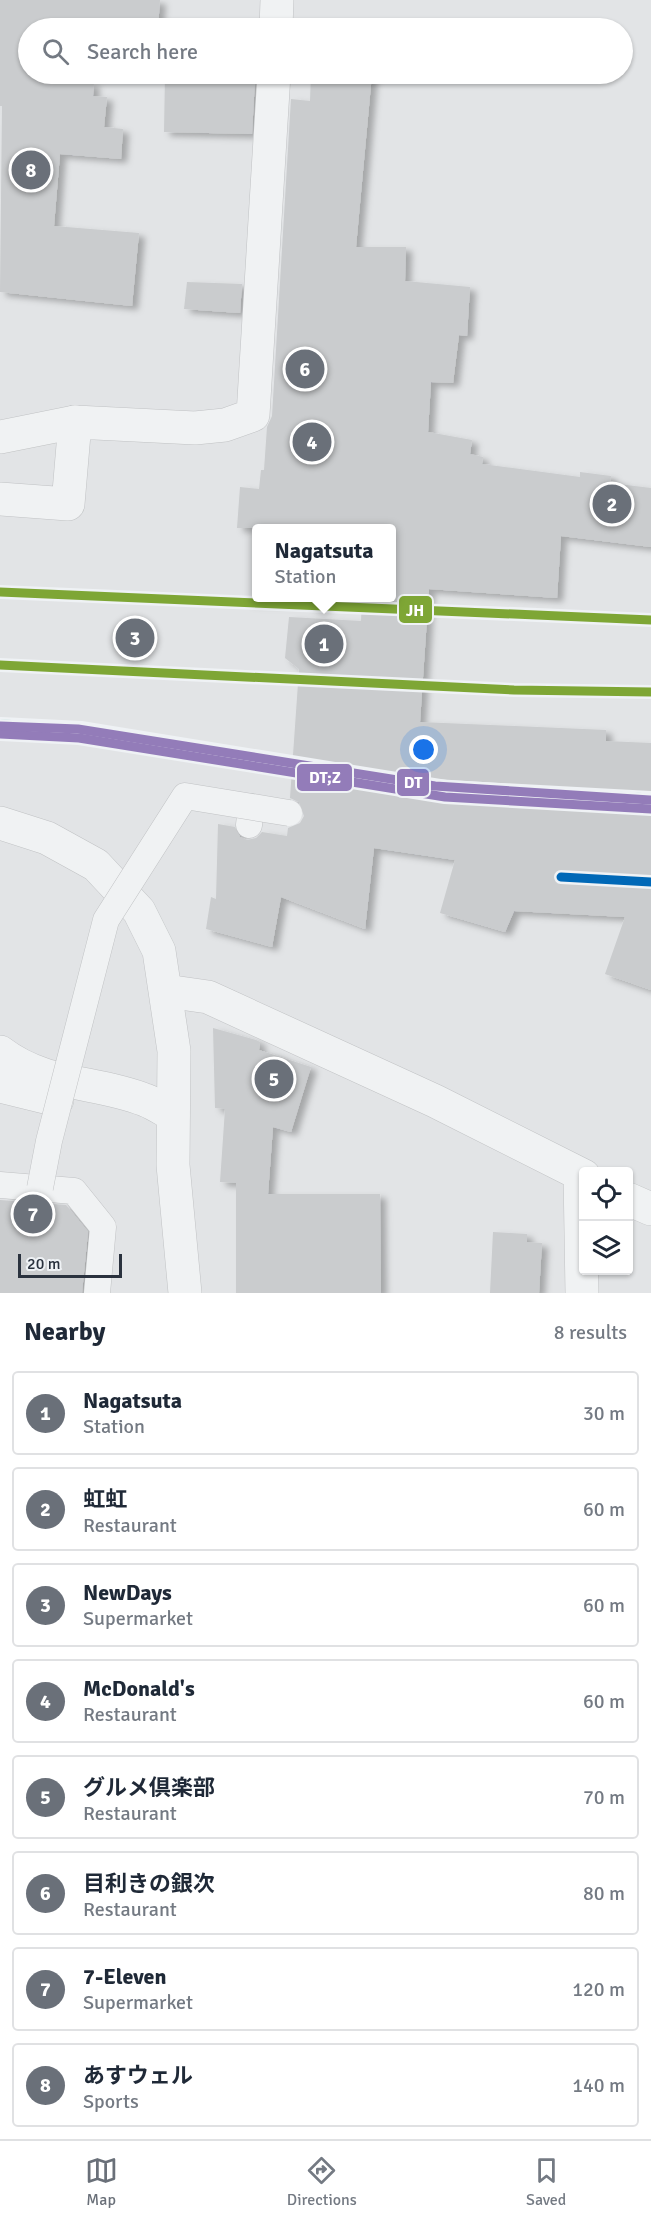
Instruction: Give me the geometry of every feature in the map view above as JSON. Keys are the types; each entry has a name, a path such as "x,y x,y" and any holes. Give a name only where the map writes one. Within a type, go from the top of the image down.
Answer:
{"street":[{"path":"276,18 277,0"},
{"path":"0,436 75,422 195,428 225,425 253,415 273,84"},
{"path":"0,499 68,504 75,422"},
{"path":"40,1188 94,943 106,920 185,796 250,816 289,813"},
{"path":"0,823 47,838 96,865 139,911 159,951 174,1051 176,1216 185,1293"},
{"path":"166,991 208,997 435,1101 579,1173"},
{"path":"0,1052 20,1067 44,1076 144,1100 173,1115"},
{"path":"0,1086 143,1120 173,1115"},
{"path":"0,1185 74,1191 103,1227 97,1293"},
{"path":"633,1200 651,1209"},
{"path":"582,1221 582,1293"}],"building":[{"path":"0,0 160,0 159,18 18,18 18,84 94,84 93,96 107,97 104,127 123,129 121,159 60,154 54,226 139,233 132,306 0,292 2,106 0,106"},
{"path":"165,84 255,84 252,134 164,132"},
{"path":"311,84 371,84 356,247 406,247 405,281 470,287 467,336 459,335 453,383 431,382 428,432 472,440 470,454 483,457 482,464 580,477 580,472 611,476 610,483 651,488 651,547 561,536 557,598 429,589 420,722 606,730 606,741 651,743 651,990 605,974 625,917 514,911 505,932 440,913 455,860 374,848 365,929 281,897 272,947 206,929 211,897 216,899 218,824 235,827 240,837 247,840 256,838 262,832 287,836 288,828 300,823 304,816 299,802 290,798 299,669 285,658 289,617 361,621 362,602 396,602 396,524 252,524 252,528 237,528 240,487 259,489 261,470 264,470 267,427 272,416 291,99 310,101"},
{"path":"187,282 242,284 240,313 184,309"},
{"path":"213,1028 256,1040 260,1042 259,1050 311,1067 291,1132 273,1127 268,1194 380,1194 381,1293 236,1293 236,1183 220,1182 225,1109 215,1108"},
{"path":"0,1200 66,1205 88,1232 82,1293 0,1293"},
{"path":"493,1232 527,1234 527,1242 542,1243 539,1293 490,1293"}],"transit line":[{"name":"JH","path":"0,592 651,620"},
{"name":"JH","path":"0,665 514,690 651,692"},
{"name":"DT","path":"1,724 81,728 446,787 651,798"},
{"name":"DT","path":"0,726 78,729 435,786 650,800"},
{"name":"DT;Z","path":"0,734 79,738 445,797 651,809"},
{"path":"561,877 651,882"}],"place":[{"name":"あすウェル","path":"31,170"},
{"name":"目利きの銀次","path":"305,369"},
{"name":"McDonald's","path":"312,442"},
{"name":"虹虹","path":"612,504"},
{"name":"NewDays","path":"135,638"},
{"name":"Nagatsuta","path":"324,644"},
{"name":"グルメ倶楽部","path":"274,1079"},
{"name":"7-Eleven","path":"33,1214"}]}
